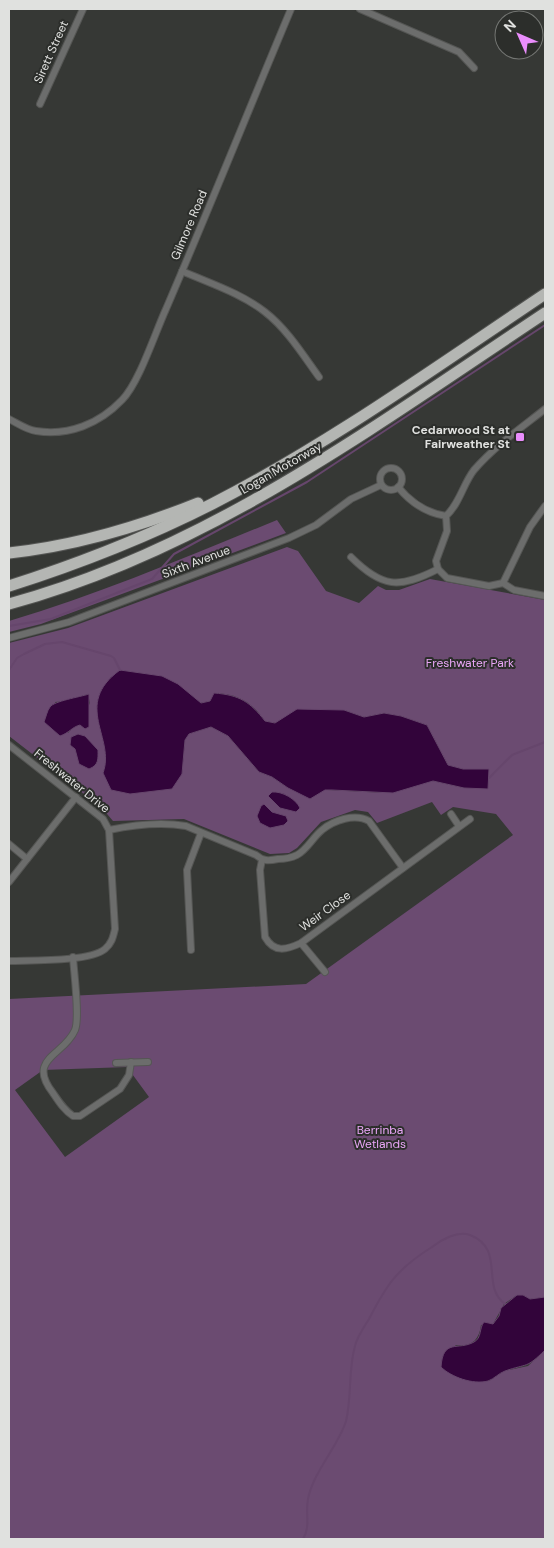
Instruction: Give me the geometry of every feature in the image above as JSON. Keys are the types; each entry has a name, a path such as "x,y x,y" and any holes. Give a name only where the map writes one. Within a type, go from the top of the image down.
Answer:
{"highway":[{"name":"Logan Motorway","path":"9,586 73,564 140,537 212,504 294,458 395,395 545,294"},
{"name":"Logan Motorway","path":"9,604 140,556 269,493 331,456 545,313"},
{"path":"9,553 76,543 127,530 198,502 271,465 294,458"}],"street":[{"name":"Sirett Street","path":"40,104 83,9"},
{"name":"Gilmore Road","path":"9,419 35,431 58,432 79,429 103,417 123,399 134,381 182,271 291,9"},
{"path":"360,9 458,52 474,68"},
{"path":"182,271 248,301 265,312 281,327 319,377"},
{"path":"446,516 455,508 473,472 501,444 545,409"},
{"path":"387,468 394,468 402,477 398,487 389,490 381,485 381,474 387,468"},
{"name":"Sixth Avenue","path":"9,638 68,622 303,533 351,500 381,485"},
{"path":"398,487 409,500 418,506 446,516"},
{"path":"503,583 530,527 545,506"},
{"path":"446,516 447,531 436,561 438,569 447,578 489,586 503,583 514,590 545,596"},
{"path":"351,557 383,582 393,584 428,574 438,569"},
{"name":"Freshwater Drive","path":"9,744 104,819 109,830 115,929 112,940 105,949 92,956 9,961"},
{"path":"9,882 76,797"},
{"path":"451,814 459,826"},
{"path":"109,830 123,827 176,824 256,855 262,860 291,858 299,854 322,830 354,816 369,821 403,868"},
{"name":"Weir Close","path":"262,860 260,870 265,937 270,946 278,949 290,948 301,942 470,819"},
{"path":"191,950 187,870 201,833"},
{"path":"9,844 27,859"},
{"path":"301,942 325,972"},
{"path":"73,957 75,1030 49,1058 43,1069 47,1086 67,1112 73,1116 80,1116 120,1089 129,1075 131,1062"},
{"path":"116,1063 148,1062"}],"green space":[{"path":"277,520 286,533 41,624 9,632 9,621 111,587"},
{"path":"287,547 298,551 326,591 359,603 378,586 386,590 399,590 430,579 545,600 545,1297 530,1299 523,1295 517,1295 504,1304 493,1324 481,1325 480,1331 473,1342 466,1345 455,1345 489,1381 504,1371 528,1366 545,1350 545,1539 9,1539 9,999 306,984 513,835 496,814 453,807 441,815 432,802 377,823 368,812 355,810 321,822 297,848 289,853 270,854 184,819 113,821 102,808 9,736 9,643 68,628","holes":["147,675 164,678 176,684 200,703 210,701 215,693 231,695 244,700 265,721 276,723 290,716 344,710 364,717 384,713 401,716 427,725 448,765 463,769 488,769 464,788 433,781 386,793 288,788 272,777 259,772 228,736 211,727 189,734 185,740 182,774 103,773 107,762 98,702 111,677","88,694 90,703 80,725 73,727 68,733 55,702 67,701","127,1067 149,1097 65,1157 15,1090 43,1070"]}],"shaded area":[{"path":"120,670 162,676 178,684 201,703 210,701 214,693 238,698 249,704 265,721 275,723 297,709 344,710 364,717 384,713 401,716 427,725 448,765 463,769 489,769 488,789 464,788 433,781 393,793 325,790 310,799 288,788 272,777 259,772 228,736 211,727 189,734 185,740 182,774 172,789 130,794 111,790 103,773 104,747 97,709 99,696 106,683"},
{"path":"89,694 89,727 85,729 80,725 60,736 44,722 52,705"},
{"path":"78,734 85,736 98,750 96,764 89,769 79,764 75,749 70,745 71,737"},
{"path":"272,792 288,796 300,808 296,812 280,808 268,796"},
{"path":"264,804 272,812 286,816 288,821 284,825 270,828 260,823 257,816 261,806"},
{"path":"517,1295 523,1295 530,1299 545,1297 545,1350 539,1356 526,1365 505,1371 488,1381 482,1382 463,1379 450,1374 441,1367 442,1358 448,1349 477,1340 484,1322 493,1324 499,1316 501,1308"}],"waterway":[{"path":"9,626 51,619 152,579 174,554 307,482 545,325"},
{"path":"9,670 17,658 24,654 45,644 62,642 111,656 120,670"},
{"path":"489,778 512,755 545,742"},
{"path":"303,1539 307,1529 307,1504 311,1489 320,1469 338,1440 346,1421 351,1364 356,1343 394,1278 401,1270 440,1241 450,1236 470,1235 481,1241 487,1249 494,1288 505,1304"}],"place":[{"name":"Cedarwood St at Fairweather St","path":"520,437"}],"park label":[{"name":"Freshwater Park","path":"470,663"},
{"name":"Berrinba Wetlands","path":"380,1137"}]}
